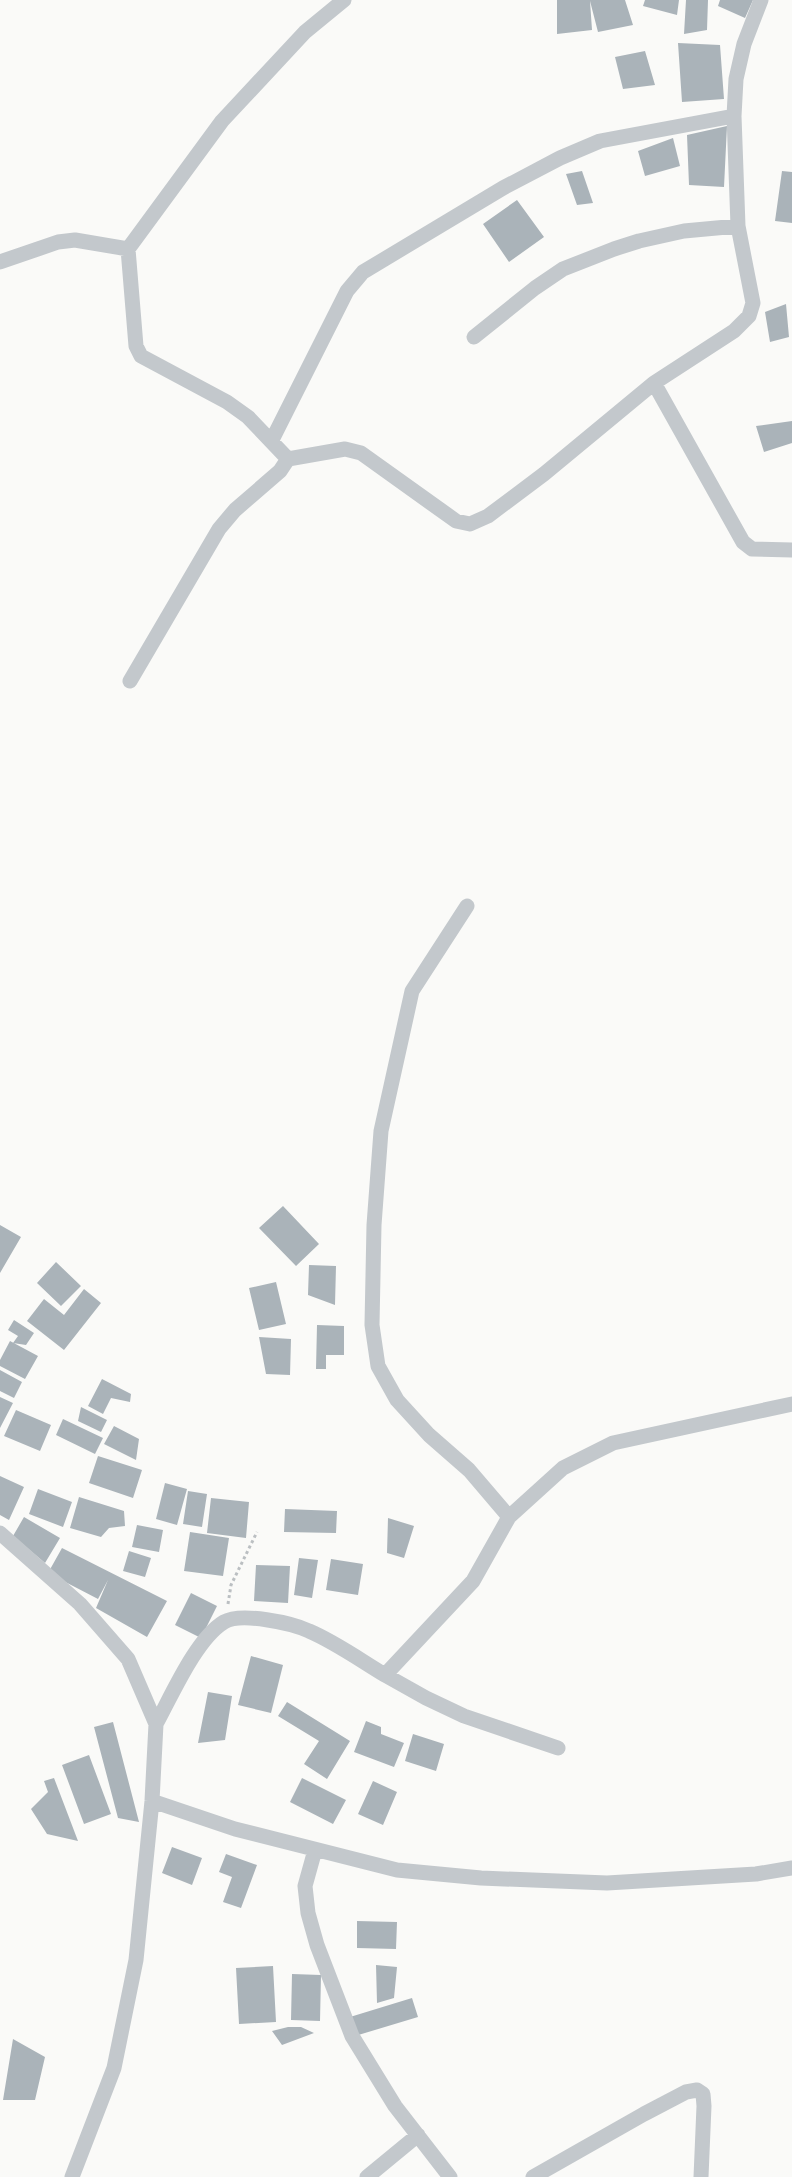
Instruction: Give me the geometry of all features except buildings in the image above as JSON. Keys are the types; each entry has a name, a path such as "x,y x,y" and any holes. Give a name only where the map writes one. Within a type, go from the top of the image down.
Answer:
{"street":[{"path":"288,459 248,417 227,402 141,356 136,346 128,249 222,121 305,32 344,0"},
{"path":"130,681 219,529 235,510 280,471 288,459 345,449 361,453 456,521 470,524 488,516 544,474 654,383 734,331 749,316 753,303 738,226 734,116 736,79 741,56 761,0"},
{"path":"272,440 347,291 363,272 503,188 560,158 600,141 734,116"},
{"path":"474,336 563,269 639,241 684,231 738,226"},
{"path":"0,262 58,242 86,241 128,249"},
{"path":"654,383 743,542 752,549 792,550"},
{"path":"467,906 412,991 381,1131 374,1226 372,1325 378,1366 397,1400 429,1435 469,1470 509,1517"},
{"path":"385,1675 473,1581 509,1517 563,1468 613,1443 792,1404"},
{"path":"0,1533 80,1604 128,1659 156,1724"},
{"path":"72,2177 114,2068 136,1960 152,1801 156,1724 204,1640 225,1621 249,1616 308,1630 426,1698 464,1716 558,1748"},
{"path":"152,1801 235,1829 397,1870 504,1879 607,1883 756,1874 792,1868"},
{"path":"315,1850 305,1886 308,1914 317,1945 352,2036 395,2106 450,2177"},
{"path":"533,2177 644,2114 686,2092 697,2090 703,2094 704,2106 701,2177"},
{"path":"368,2177 418,2135"}],"path":[{"path":"225,1621 231,1585 257,1532"}]}
